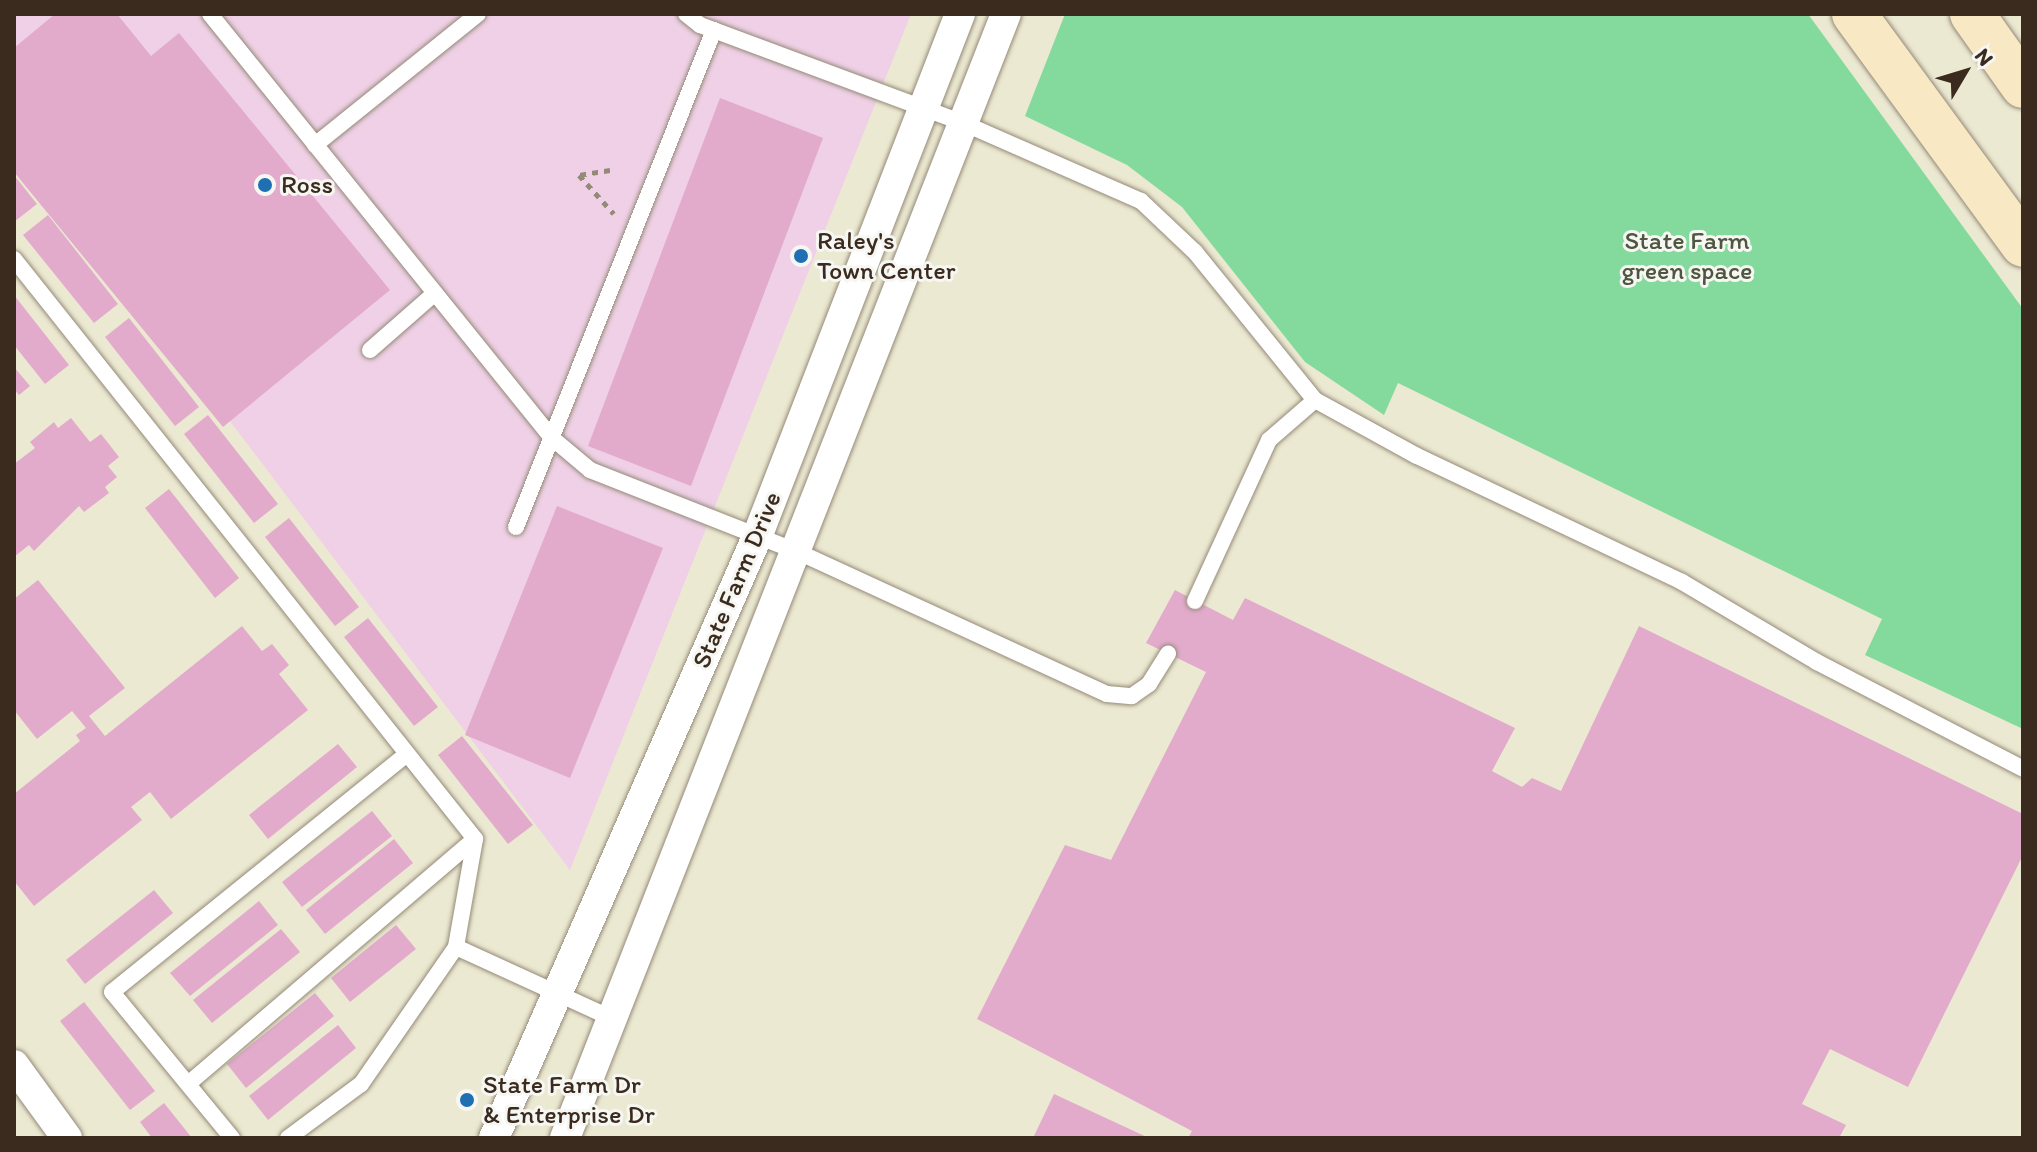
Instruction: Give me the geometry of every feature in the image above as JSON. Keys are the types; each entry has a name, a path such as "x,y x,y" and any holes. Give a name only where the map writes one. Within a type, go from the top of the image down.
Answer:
{"main road":[{"path":"1854,14 2023,245"},
{"path":"1972,14 2021,77"}],"street":[{"name":"State Farm Drive","path":"494,1138 757,537 960,14"},
{"name":"State Farm Drive","path":"565,1138 1006,14"},
{"path":"14,1065 67,1138"}],"lane":[{"path":"210,14 552,438 590,470 796,551 1107,694 1132,696 1141,690 1168,653"},
{"path":"315,145 478,14"},
{"path":"686,14 714,30 963,123 1141,201 1195,252 1315,400 1417,456 1682,582 1817,662 2023,769"},
{"path":"516,527 714,30"},
{"path":"14,259 475,839 456,947 361,1084 288,1138"},
{"path":"370,350 435,293"},
{"path":"1195,601 1269,440 1315,400"},
{"path":"232,1138 112,992 407,754"},
{"path":"188,1084 475,839"},
{"path":"456,947 613,1019"}],"path":[{"path":"610,170 579,175 632,237"}],"shaded area":[{"path":"14,14 911,14 570,870 14,136"}],"green space":[{"name":"State Farm green space","path":"1065,14 1808,14 2023,309 2023,729 1865,655 1882,619 1398,383 1384,415 1305,362 1182,207 1127,165 1025,116"}],"building":[{"path":"55,14 117,14 151,56 179,33 390,290 223,427 14,172 14,48"},
{"path":"720,98 823,138 691,486 588,446"},
{"path":"14,175 37,204 14,222"},
{"path":"48,215 118,304 94,323 23,235"},
{"path":"14,295 69,365 45,384 14,345"},
{"path":"129,318 199,407 175,426 105,337"},
{"path":"14,367 30,386 19,395 14,389"},
{"path":"208,415 278,504 254,523 184,434"},
{"path":"71,418 90,442 101,434 119,457 108,466 117,477 105,487 109,493 84,512 79,506 34,551 29,545 14,557 14,464 35,448 30,442 54,422 58,428"},
{"path":"169,489 239,578 215,598 145,508"},
{"path":"557,506 663,548 570,778 465,735"},
{"path":"289,518 359,607 335,626 265,537"},
{"path":"38,580 125,688 89,716 105,736 242,626 262,651 272,644 289,665 279,674 308,710 171,819 150,792 131,807 142,820 34,906 14,881 14,794 80,741 76,735 86,728 72,711 37,739 14,710 14,599"},
{"path":"1175,590 1233,620 1245,598 1515,728 1492,771 1522,787 1532,778 1561,791 1639,626 2023,814 2023,855 1908,1087 1830,1049 1802,1104 1846,1125 1839,1138 1188,1138 1192,1131 977,1019 1065,845 1111,860 1206,672 1146,643"},
{"path":"368,618 438,707 414,726 344,637"},
{"path":"462,736 533,825 508,844 438,755"},
{"path":"338,744 357,767 268,839 249,815"},
{"path":"372,811 392,836 302,907 282,882"},
{"path":"394,839 413,863 325,934 306,910"},
{"path":"154,890 173,913 85,984 66,960"},
{"path":"259,901 278,925 190,996 170,973"},
{"path":"396,925 416,949 350,1002 331,978"},
{"path":"281,929 300,952 212,1023 193,1000"},
{"path":"315,993 334,1016 246,1088 227,1064"},
{"path":"84,1002 155,1091 130,1110 60,1021"},
{"path":"338,1025 356,1048 268,1120 249,1096"},
{"path":"1054,1094 1149,1138 1033,1138"},
{"path":"164,1103 192,1138 152,1138 140,1122"}],"place":[{"name":"Ross","path":"265,185"},
{"name":"Raley's Town Center","path":"801,256"},
{"name":"State Farm Dr & Enterprise Dr","path":"467,1100"}]}
